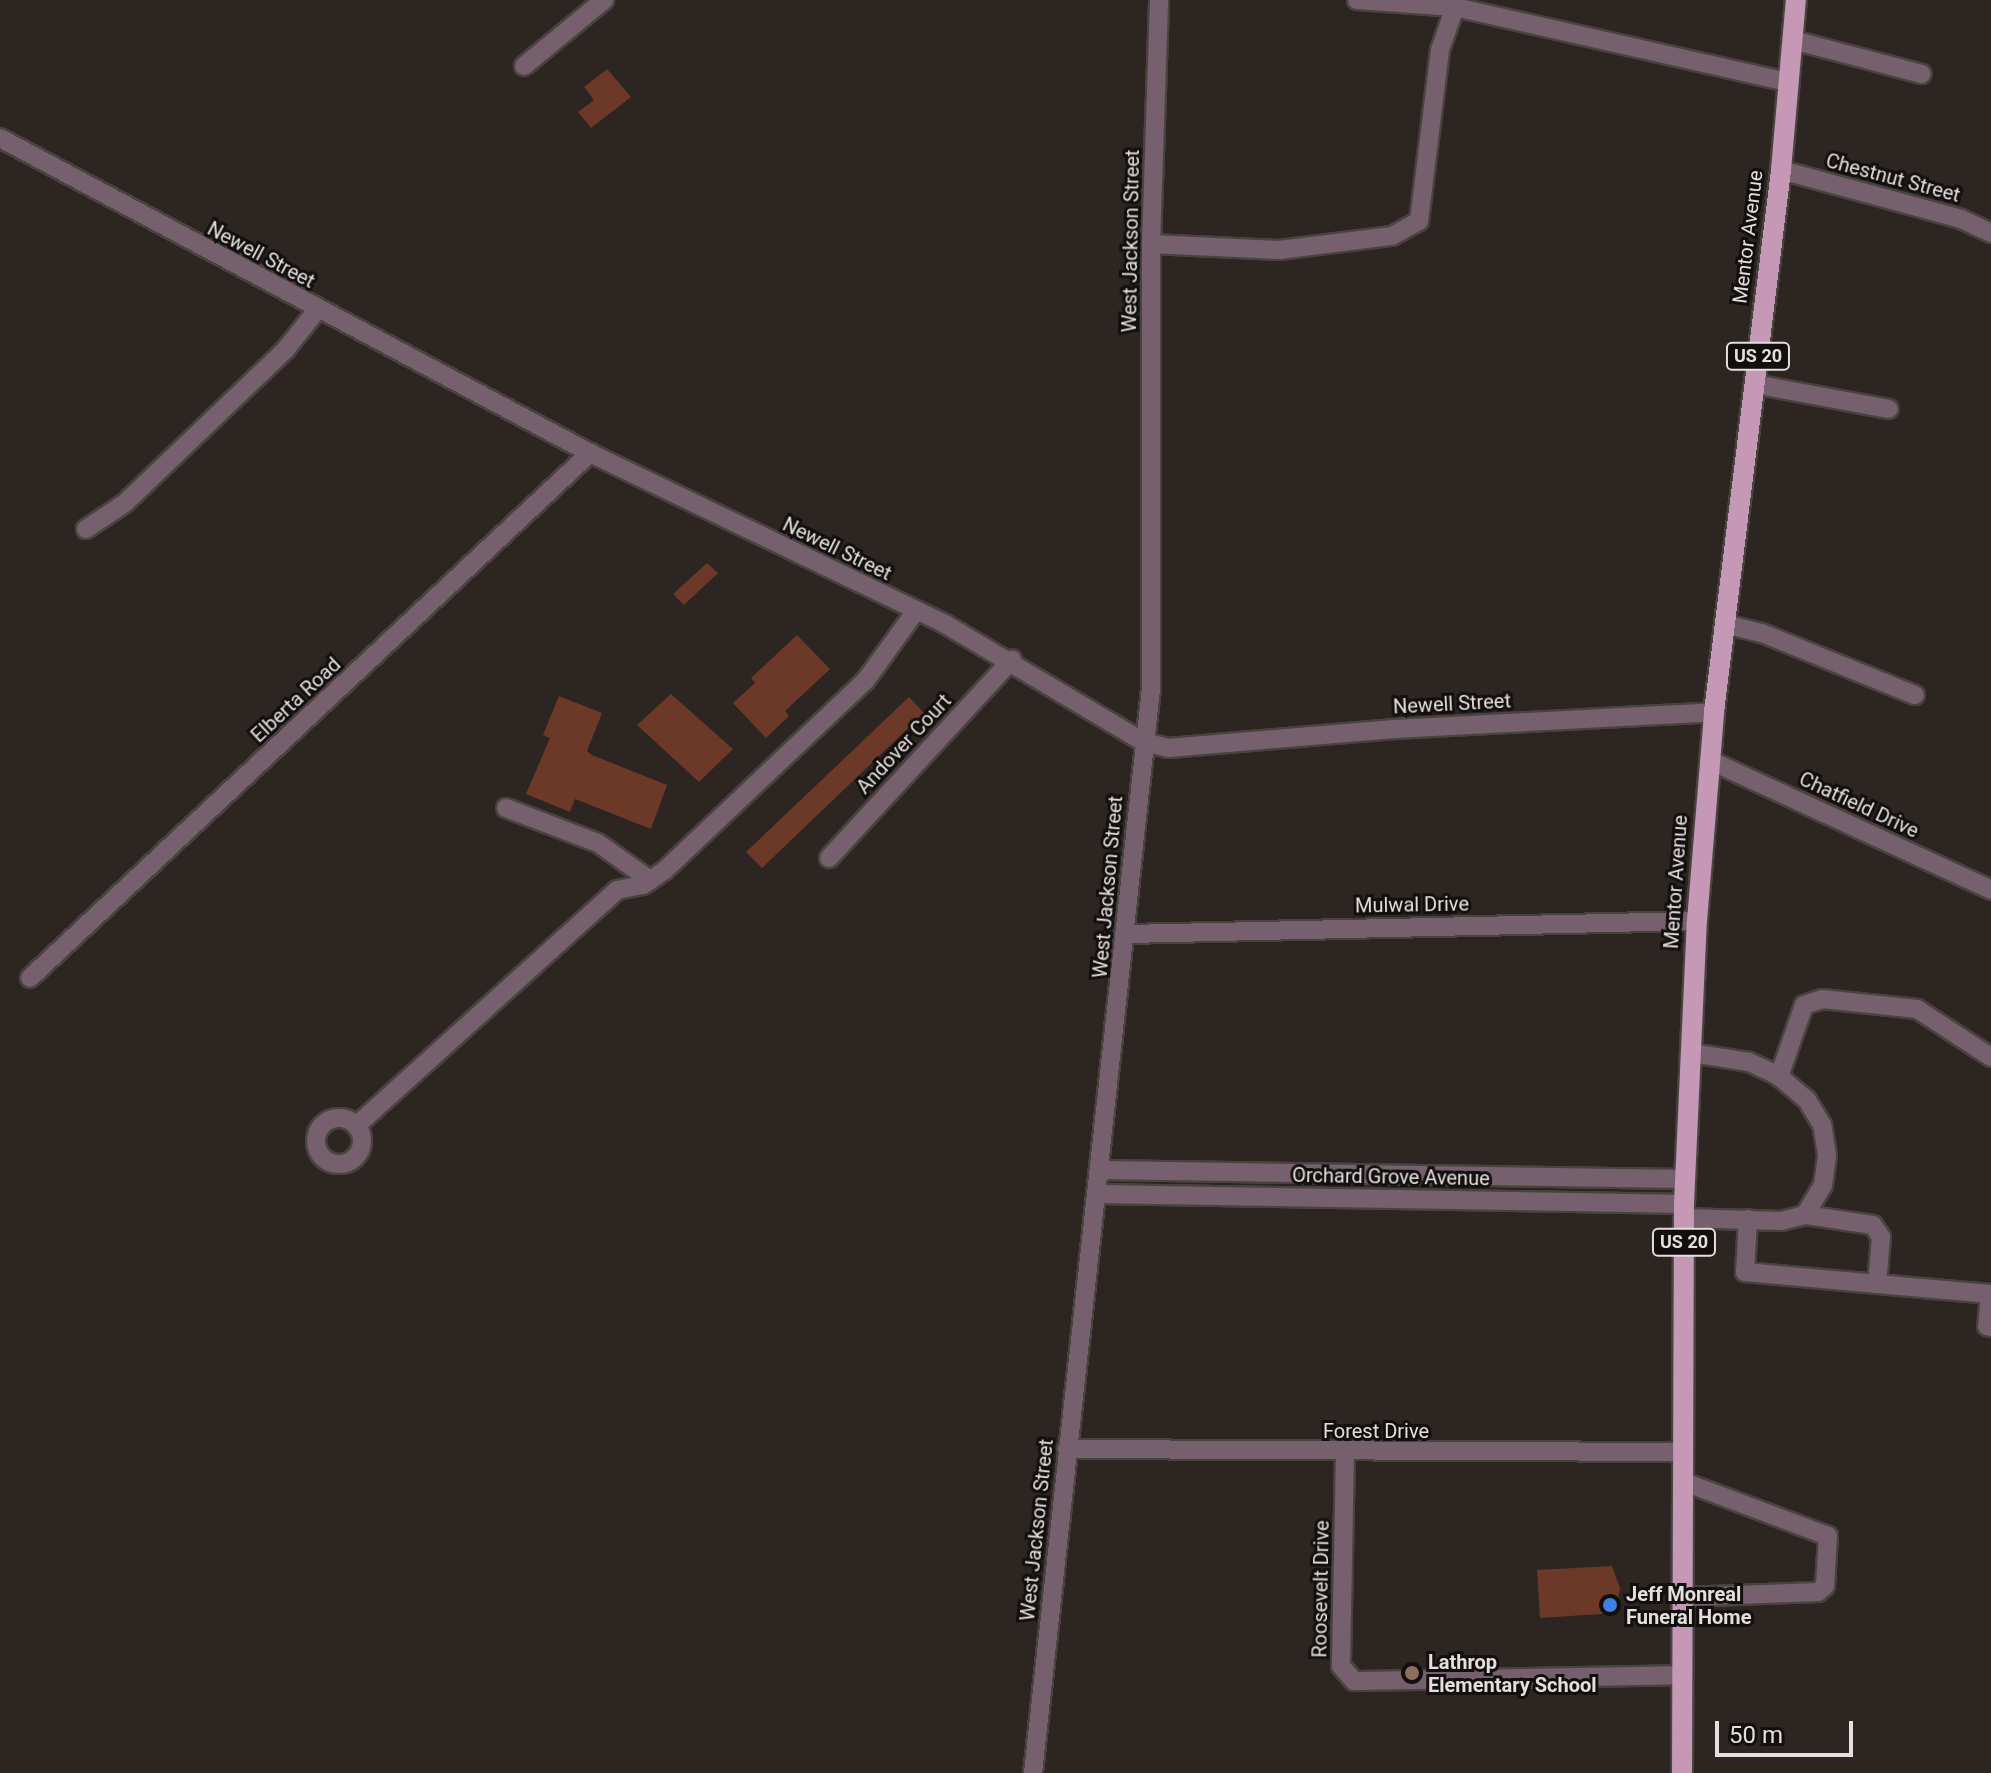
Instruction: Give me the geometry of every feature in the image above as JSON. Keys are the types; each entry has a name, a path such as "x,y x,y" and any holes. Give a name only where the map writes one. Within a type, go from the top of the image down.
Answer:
{"main road":[{"name":"Mentor Avenue","path":"1682,1773 1684,1211 1697,921 1714,712 1781,170 1796,0"}],"street":[{"path":"524,66 604,0"},
{"name":"West Jackson Street","path":"1033,1773 1127,934 1151,689 1151,244 1159,0"},
{"path":"1357,0 1455,7 1789,82"},
{"path":"1151,244 1279,250 1392,236 1419,221 1440,50 1455,7"},
{"path":"1793,40 1922,74"},
{"name":"Newell Street","path":"0,138 317,310 590,453 1012,660 1144,742 1168,748 1714,712"},
{"name":"Chestnut Street","path":"1781,170 1961,219 1991,233"},
{"path":"86,529 125,503 286,349 317,310"},
{"path":"1754,384 1889,409"},
{"name":"Elberta Road","path":"30,978 590,453"},
{"path":"356,1126 605,900 617,890 650,880 866,680 915,612"},
{"path":"1725,624 1762,633 1915,695"},
{"name":"Andover Court","path":"829,858 1012,660"},
{"name":"Chatfield Drive","path":"1709,760 1991,890"},
{"path":"506,808 598,843 650,880"},
{"name":"Mulwal Drive","path":"1127,934 1697,921"},
{"path":"1779,1077 1804,1005 1822,999 1917,1009 1991,1057"},
{"path":"1691,1053 1749,1062 1779,1077 1807,1100 1822,1125 1823,1185 1805,1215"},
{"name":"Orchard Grove Avenue","path":"1101,1170 1685,1179"},
{"name":"Orchard Grove Avenue","path":"1098,1194 1684,1211 1781,1221 1805,1215 1873,1225 1881,1237 1877,1284"},
{"path":"1748,1219 1745,1272 1990,1294 1987,1326 1991,1327"},
{"name":"Forest Drive","path":"1067,1449 1345,1453 1684,1452"},
{"name":"Roosevelt Drive","path":"1345,1453 1341,1666 1354,1681 1683,1675"},
{"path":"1683,1597 1818,1592 1825,1586 1828,1536 1684,1482"}],"building":[{"path":"607,69 631,97 591,128 578,112 594,100 584,87"},
{"path":"707,563 718,573 684,605 673,594"},
{"path":"797,635 830,669 785,711 789,716 766,738 733,703 755,683 751,678"},
{"path":"671,694 733,749 699,782 637,725"},
{"path":"559,696 602,713 587,751 667,785 651,829 575,799 570,812 526,794 550,738 543,735"},
{"path":"909,697 924,713 762,868 746,852"},
{"path":"1612,1566 1620,1588 1616,1613 1540,1618 1537,1570"}],"place":[{"name":"Jeff Monreal Funeral Home","path":"1610,1605"},
{"name":"Lathrop Elementary School","path":"1412,1673"}]}
